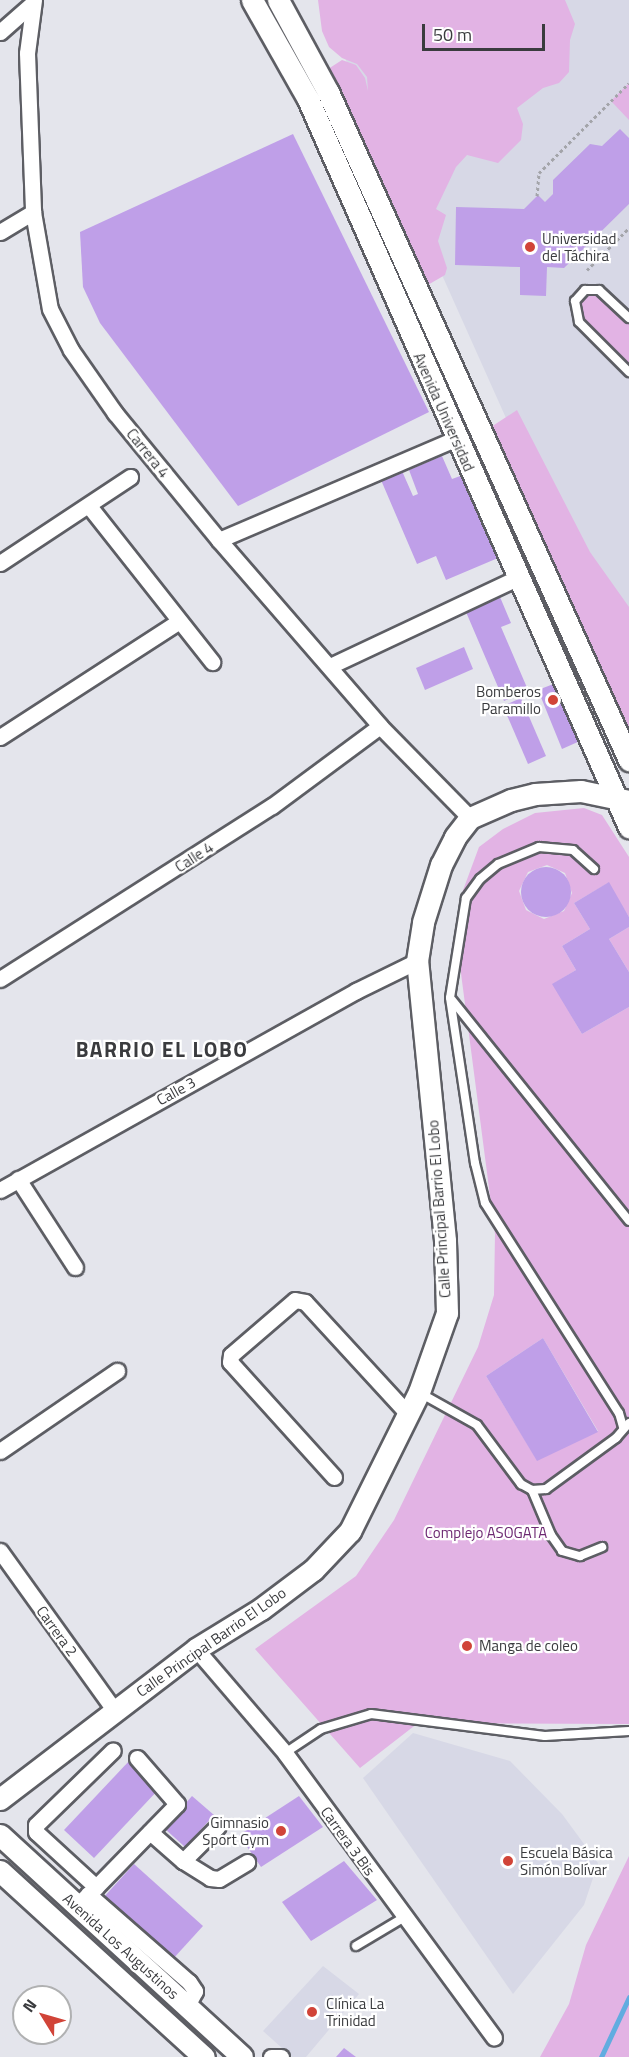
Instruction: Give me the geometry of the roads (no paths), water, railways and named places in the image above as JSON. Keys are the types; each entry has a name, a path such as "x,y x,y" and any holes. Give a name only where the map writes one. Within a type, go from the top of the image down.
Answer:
{"street":[{"name":"Avenida Universidad","path":"252,0 308,99 455,439 622,799 629,827"},
{"name":"Avenida Universidad","path":"278,0 328,92 629,760"},
{"path":"0,32 34,1"},
{"name":"Carrera 4","path":"34,1 27,53 33,212 50,309 71,350 115,413 219,540 380,726 470,818"},
{"path":"0,232 33,212"},
{"path":"219,540 455,439"},
{"path":"0,563 130,477"},
{"path":"89,506 178,622 212,662"},
{"path":"330,666 518,578"},
{"path":"0,737 178,622"},
{"name":"Calle 4","path":"0,979 272,806 380,726"},
{"path":"470,818 535,794 581,791 622,799"},
{"name":"Calle Principal Barrio El Lobo","path":"0,1799 196,1649 261,1609 313,1570 350,1531 419,1392 447,1313 445,1240 417,961 423,922 441,865 454,837 470,818"},
{"name":"Calle 3","path":"0,1190 356,991 417,961"},
{"path":"18,1179 75,1267"},
{"path":"334,1476 230,1362 231,1355 295,1300 305,1302 408,1414"},
{"path":"0,1451 117,1371"},
{"name":"Carrera 2","path":"0,1551 115,1711"},
{"name":"Carrera 3 Bis","path":"196,1649 285,1753 403,1918 494,2037"},
{"path":"113,1750 36,1825 36,1832 87,1895 175,1808 176,1798 137,1758"},
{"path":"183,1861 218,1826"},
{"path":"150,1832 183,1861 210,1878 219,1879 248,1862"},
{"name":"Avenida Los Augustinos","path":"0,1835 87,1895 187,2006 242,2057"},
{"name":"Avenida Los Augustinos","path":"0,1871 204,2057"},
{"path":"271,2057 281,2057"}],"lane":[{"path":"629,318 599,291 585,290 575,301 579,322 629,372"},
{"path":"419,1392 477,1425 521,1484 532,1490 546,1489 616,1438 626,1425 485,1203 475,1163 450,998 466,898 480,879 498,864 538,847 556,845 573,850 594,869"},
{"path":"450,998 629,1221"},
{"path":"532,1490 550,1535 562,1551 580,1556 602,1547"},
{"path":"285,1753 321,1729 371,1714 545,1736 629,1731"},
{"path":"356,1946 403,1918"}],"waterway":[{"path":"601,2057 629,1997"}],"place":[{"name":"Universidad del Táchira","path":"530,247"},
{"name":"Bomberos Paramillo","path":"553,700"},
{"name":"Manga de coleo","path":"467,1646"},
{"name":"Gimnasio Sport Gym","path":"281,1831"},
{"name":"Escuela Básica Simón Bolívar","path":"508,1861"},
{"name":"Clínica La Trinidad","path":"312,2012"}],"district":[{"name":"BARRIO EL LOBO","path":"162,1049"}],"park label":[{"name":"Complejo ASOGATA","path":"486,1533"}]}
